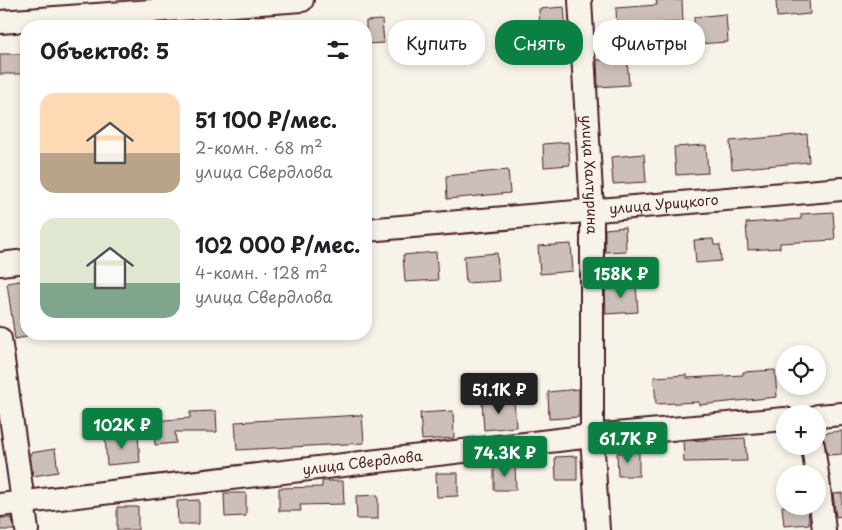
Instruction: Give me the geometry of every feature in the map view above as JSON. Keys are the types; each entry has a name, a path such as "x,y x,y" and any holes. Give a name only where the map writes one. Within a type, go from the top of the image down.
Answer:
{"street":[{"path":"0,22 174,4 302,0"},
{"name":"улица Халтурина","path":"580,0 592,210 592,436 598,530"},
{"name":"улица Урицкого","path":"372,229 842,188"},
{"path":"0,264 20,262"},
{"path":"0,339 26,530"},
{"path":"826,415 842,414"},
{"name":"улица Свердлова","path":"0,505 592,436 776,420"},
{"path":"822,515 824,530"}],"building":[{"path":"656,0 682,0 683,20 617,20 616,8 657,5"},
{"path":"776,0 809,0 810,14 777,17"},
{"path":"564,7 565,20 539,20 539,9"},
{"path":"726,14 728,42 705,43 705,20 694,20 694,17"},
{"path":"382,20 384,43 372,44 372,21"},
{"path":"0,54 20,54 20,74 0,74"},
{"path":"597,65 628,65 629,85 598,87"},
{"path":"807,134 809,162 732,169 730,141"},
{"path":"568,142 570,165 544,167 543,144"},
{"path":"706,145 708,173 676,175 674,147"},
{"path":"644,154 646,182 613,184 611,157"},
{"path":"508,170 510,193 447,199 446,176"},
{"path":"833,212 835,240 780,243 780,248 748,250 746,223 801,219 801,214"},
{"path":"625,227 626,251 605,252 605,229"},
{"path":"713,239 714,245 720,245 721,261 696,263 694,240"},
{"path":"571,244 573,271 540,274 538,246"},
{"path":"436,252 438,280 405,282 403,255"},
{"path":"497,253 499,281 466,283 464,256"},
{"path":"20,281 20,338 15,339 7,283"},
{"path":"636,284 638,312 606,314 605,286"},
{"path":"775,370 777,397 699,405 699,402 656,404 654,377 687,375 687,378 743,375 743,372"},
{"path":"579,389 579,417 549,419 548,392"},
{"path":"514,400 516,427 484,430 482,402"},
{"path":"216,411 217,432 175,432 176,443 155,445 153,421 190,418 190,412"},
{"path":"453,411 454,438 422,440 420,413"},
{"path":"362,415 364,443 237,450 235,422"},
{"path":"842,431 842,454 828,455 826,433"},
{"path":"138,435 140,462 107,465 105,437"},
{"path":"745,438 747,461 684,462 683,441"},
{"path":"55,449 58,472 33,476 30,453"},
{"path":"639,452 639,476 618,476 617,453"},
{"path":"577,456 577,480 556,480 555,457"},
{"path":"515,466 516,490 494,490 494,467"},
{"path":"436,473 458,473 458,496 437,497"},
{"path":"322,481 343,481 344,504 300,505 301,511 279,511 279,488 322,487"},
{"path":"224,493 246,493 246,516 225,517"},
{"path":"842,493 842,516 836,517 833,494"},
{"path":"378,495 378,519 357,519 356,496"},
{"path":"199,500 199,524 178,524 177,501"},
{"path":"117,507 138,507 138,530 117,530"},
{"path":"783,515 808,515 809,524 784,526"},
{"path":"0,518 12,518 14,530 0,530"}]}
